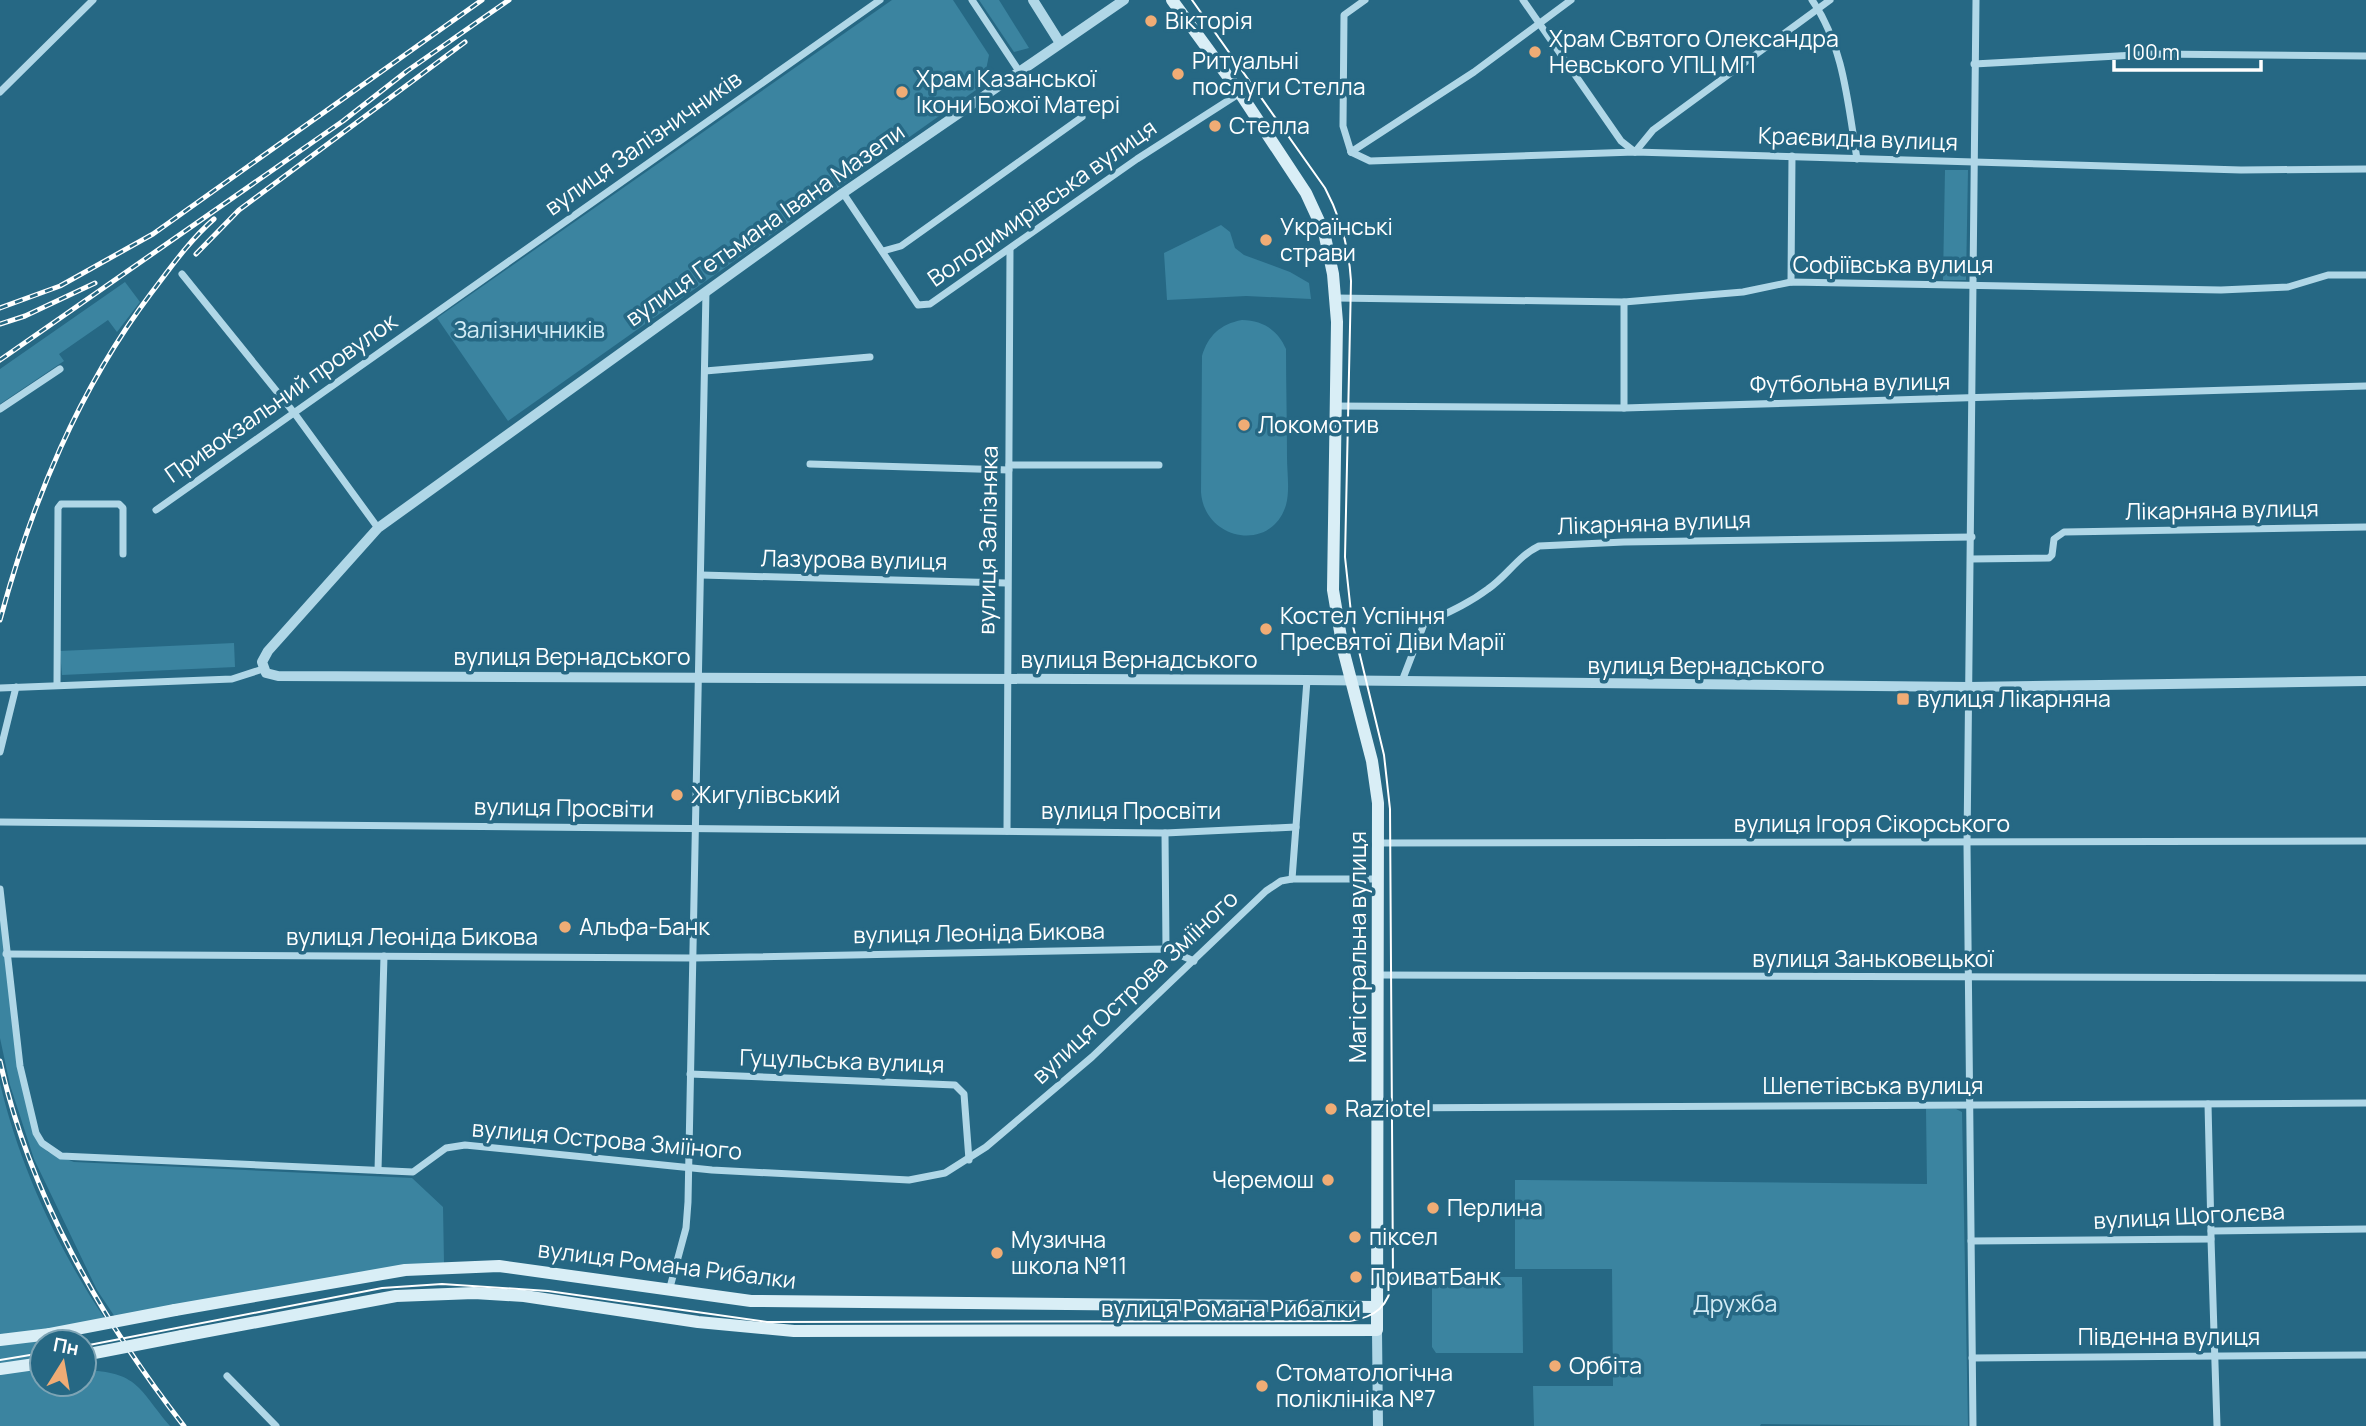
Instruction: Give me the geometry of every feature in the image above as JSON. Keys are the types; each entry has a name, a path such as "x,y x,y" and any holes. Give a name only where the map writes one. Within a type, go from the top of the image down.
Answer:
{"main road":[{"name":"Магістральна вулиця","path":"1172,0 1240,93 1316,211 1334,274 1333,590 1350,681 1376,781 1379,843 1377,1330"},
{"name":"вулиця Романа Рибалки","path":"0,1340 50,1334 337,1280 445,1266 499,1266 668,1292 811,1304 1377,1307"},
{"name":"вулиця Романа Рибалки","path":"98,1352 396,1296 474,1293 523,1296 698,1322 794,1331 1377,1330"},
{"path":"0,1369 28,1365"}],"street":[{"path":"0,92 93,0"},
{"name":"вулиця Залізничників","path":"428,318 880,0"},
{"path":"972,0 1019,71"},
{"path":"1033,0 1060,43"},
{"name":"вулиця Гетьмана Івана Мазепи","path":"263,668 262,662 268,651 378,528 843,193 1124,0"},
{"path":"1365,0 1344,15 1343,126 1351,152 1474,72 1571,0"},
{"path":"1523,0 1621,141 1635,152 1653,131 1830,0"},
{"path":"1812,0 1818,8 1840,61 1857,159"},
{"path":"1973,1426 1967,844 1976,0"},
{"path":"1975,64 2153,54 2366,56"},
{"name":"Володимирівська вулиця","path":"883,251 918,305 923,305 1010,249 1137,159 1240,93"},
{"path":"843,193 877,247 883,251 895,250 1082,117"},
{"name":"Краєвидна вулиця","path":"1351,152 1370,162 1635,152 2241,170 2366,169"},
{"path":"1791,282 1792,156"},
{"name":"вулиця Залізняка","path":"1007,831 1006,583 1010,249"},
{"path":"181,274 295,414 378,528"},
{"name":"Софіївська вулиця","path":"1336,299 1624,302 1743,292 1791,282 2221,290 2288,287 2328,275 2366,275"},
{"path":"668,1292 686,1228 706,290"},
{"path":"1624,302 1624,408"},
{"name":"Привокзальний провулок","path":"156,510 428,318"},
{"path":"705,371 870,357"},
{"path":"0,409 60,369"},
{"name":"Футбольна вулиця","path":"1335,406 1624,408 1973,400 2366,386"},
{"path":"810,464 1009,468 1159,465"},
{"path":"57,685 58,508 61,504 118,504 123,508 123,554"},
{"name":"Лікарняна вулиця","path":"1971,559 2049,558 2052,555 2054,539 2064,532 2366,527"},
{"name":"Лікарняна вулиця","path":"1402,681 1424,624 1461,607 1490,588 1527,552 1539,546 1625,542 1972,537"},
{"name":"Лазурова вулиця","path":"701,575 1006,583"},
{"path":"0,688 232,680 263,668"},
{"name":"вулиця Вернадського","path":"263,668 266,673 278,676 1307,680 1969,687 2366,681"},
{"path":"1307,680 1292,879 1379,879"},
{"path":"0,752 16,687"},
{"name":"вулиця Просвіти","path":"0,822 1165,833 1296,827"},
{"path":"1165,833 1166,949"},
{"name":"вулиця Ігоря Сікорського","path":"1379,843 1967,844 2366,841"},
{"name":"вулиця Острова Зміїного","path":"0,889 20,1066 36,1133 50,1150 75,1159 413,1172 446,1148 466,1145 688,1168 909,1180 945,1173 969,1160 1092,1056 1266,891 1281,881 1292,879"},
{"name":"вулиця Леоніда Бикова","path":"6,954 693,958 1166,949 1194,961"},
{"path":"379,1170 384,957"},
{"name":"вулиця Заньковецької","path":"1379,975 1969,979 2366,978"},
{"name":"Гуцульська вулиця","path":"690,1074 955,1085 964,1094 969,1160"},
{"name":"Шепетівська вулиця","path":"1380,1108 2366,1103"},
{"path":"2208,1104 2217,1426"},
{"name":"вулиця Щоголєва","path":"1971,1241 2366,1229"},
{"name":"Магістральна вулиця","path":"1377,1330 1378,1426"},
{"name":"Південна вулиця","path":"1972,1358 2366,1355"},
{"path":"227,1376 276,1426"}],"green space":[{"name":"Залізничників","path":"892,0 953,0 989,55 983,85 508,421 437,318"},
{"path":"979,0 999,0 1029,48 1014,52"},
{"path":"1945,170 1968,170 1966,280 1943,280"},
{"path":"1221,225 1230,232 1235,248 1244,255 1290,272 1309,283 1311,299 1246,296 1167,300 1164,253"},
{"path":"125,282 140,302 117,332 108,320 59,354 64,361 0,404 0,369"},
{"name":"Локомотив","path":"1242,320 1268,327 1279,336 1286,349 1286,505 1278,520 1267,530 1253,535 1239,535 1225,530 1213,521 1205,508 1201,492 1202,356 1216,332 1227,324"},
{"path":"234,643 235,667 62,675 60,651"},
{"path":"0,913 19,1068 40,1143 48,1152 74,1162 412,1178 443,1207 444,1263 115,1317 97,1290 34,1159 10,1085 0,1038"},
{"path":"0,1083 18,1145 42,1205 71,1264 105,1319 65,1328 28,1328 28,1398 98,1398 98,1371 102,1371 116,1374 135,1385 170,1426 0,1426"},
{"name":"Дружба","path":"1926,1109 1956,1109 1962,1112 1968,1426 1534,1426 1533,1386 1613,1386 1612,1269 1515,1269 1515,1180 1927,1184"},
{"path":"1432,1277 1522,1277 1523,1353 1436,1353 1432,1347"}],"tram line":[{"path":"98,1343 382,1288 442,1284 548,1291 767,1322 1350,1321 1367,1317 1380,1309 1388,1296 1393,1279 1390,809 1384,755 1352,622 1345,557 1351,281 1348,256 1336,210 1325,188 1192,0"},
{"path":"0,1360 28,1355"}],"railway":[{"path":"0,308 60,286 153,234 482,0"},
{"path":"0,360 343,121 407,71 509,0"},
{"path":"196,254 239,210 465,42"},
{"path":"0,620 43,490 80,408 126,329 152,292 189,245 214,219"},
{"path":"0,324 25,316 95,283"},
{"path":"0,1061 29,1159 72,1253 124,1343 184,1426"}],"place":[{"name":"Вікторія","path":"1151,21"},
{"name":"Храм Святого Олександра Невського УПЦ МП","path":"1535,52"},
{"name":"Ритуальні послуги Стелла","path":"1178,74"},
{"name":"Храм Казанської Ікони Божої Матері","path":"902,92"},
{"name":"Стелла","path":"1215,126"},
{"name":"Українські страви","path":"1266,240"},
{"name":"Локомотив","path":"1244,425"},
{"name":"Костел Успіння Пресвятої Діви Марії","path":"1266,629"},
{"name":"вулиця Лікарняна","path":"1903,699"},
{"name":"Жигулівський","path":"677,795"},
{"name":"Альфа-Банк","path":"565,927"},
{"name":"Raziotel","path":"1331,1109"},
{"name":"Черемош","path":"1328,1180"},
{"name":"Перлина","path":"1433,1208"},
{"name":"піксел","path":"1355,1237"},
{"name":"Музична школа №11","path":"997,1253"},
{"name":"ПриватБанк","path":"1356,1277"},
{"name":"Орбіта","path":"1555,1366"},
{"name":"Стоматологічна поліклініка №7","path":"1262,1386"}]}
